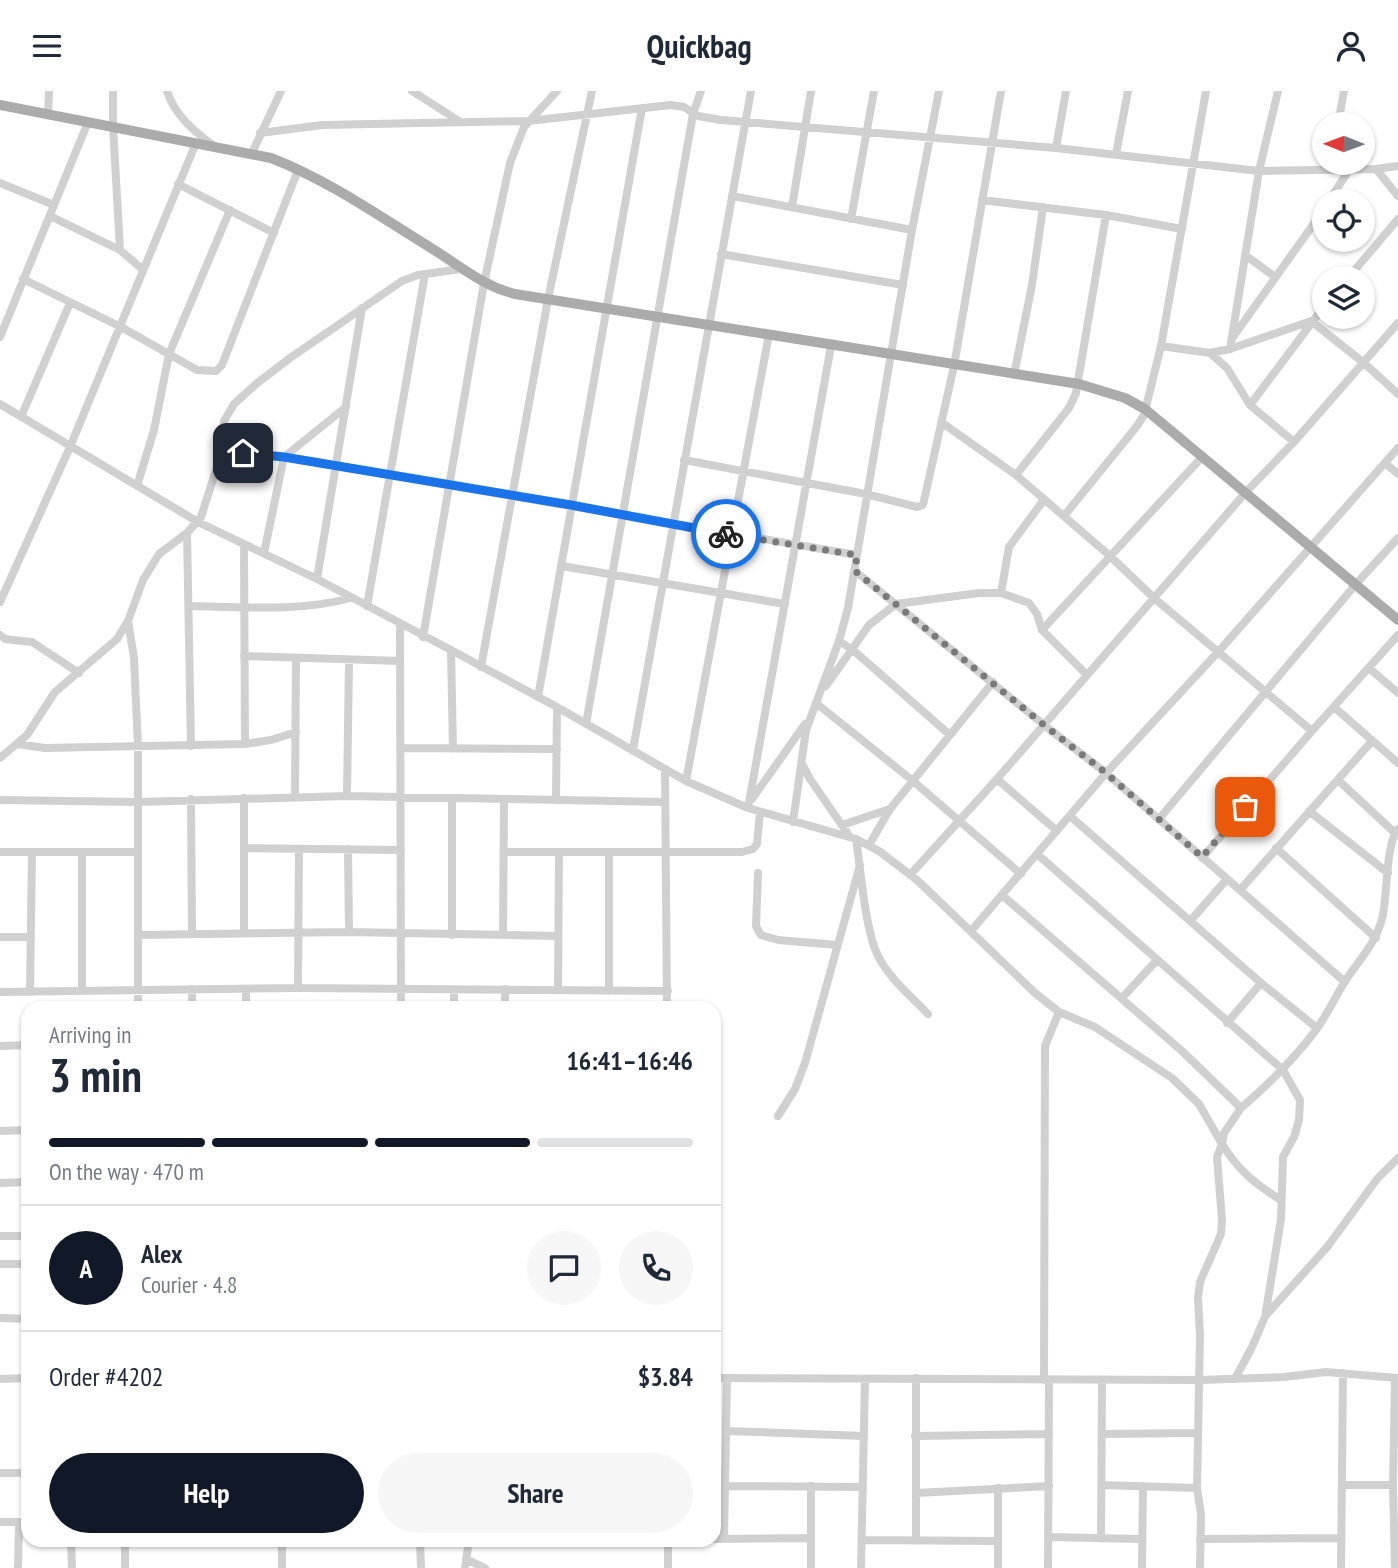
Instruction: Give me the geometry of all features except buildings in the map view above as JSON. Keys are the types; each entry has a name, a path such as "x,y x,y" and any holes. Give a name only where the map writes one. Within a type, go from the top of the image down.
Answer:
{"main road":[{"path":"0,105 252,153 298,170 345,195 484,283 509,293 1079,384 1125,398 1145,409 1203,456 1398,620"}],"street":[{"path":"48,114 49,91"},
{"path":"113,91 120,250"},
{"path":"167,91 175,109 186,123 216,147"},
{"path":"252,153 281,91"},
{"path":"412,91 460,121"},
{"path":"424,637 484,283 510,163 528,121 556,91"},
{"path":"481,667 548,299 592,91"},
{"path":"586,723 694,114 701,91"},
{"path":"633,750 751,91"},
{"path":"792,207 811,91"},
{"path":"851,219 874,91"},
{"path":"793,822 810,718 839,641 855,571 912,230 939,91"},
{"path":"684,460 923,506 954,366 1001,91"},
{"path":"1056,148 1066,91"},
{"path":"1116,154 1128,91"},
{"path":"1064,516 1137,426 1145,409 1160,345 1206,91"},
{"path":"1231,344 1259,171 1278,91"},
{"path":"1340,112 1344,91"},
{"path":"260,133 315,125 528,121 677,105 694,114 721,120 1056,148 1259,171 1312,167"},
{"path":"538,697 642,108"},
{"path":"0,337 88,122"},
{"path":"0,602 70,447 196,143"},
{"path":"1376,169 1398,166"},
{"path":"1376,169 1398,196"},
{"path":"23,279 121,327 199,371 216,371 221,368 298,170"},
{"path":"0,183 54,205"},
{"path":"178,184 274,233"},
{"path":"732,196 912,230"},
{"path":"982,200 1106,215 1182,229"},
{"path":"1014,375 1032,285 1043,207"},
{"path":"136,486 154,431 169,354 230,211"},
{"path":"1016,475 1069,408 1079,384 1106,215"},
{"path":"50,216 120,250 142,269"},
{"path":"1358,266 1398,219"},
{"path":"1231,344 1312,226"},
{"path":"721,254 903,285"},
{"path":"1245,255 1275,277"},
{"path":"0,758 35,725 55,692 117,639 128,621 143,580 159,554 198,522 206,508 222,451 225,420 238,401 281,365 402,281 425,274 461,269"},
{"path":"367,606 425,274"},
{"path":"21,417 70,303"},
{"path":"317,579 362,308"},
{"path":"1160,345 1210,353 1231,344 1311,321"},
{"path":"1311,321 1398,394"},
{"path":"1250,405 1311,321"},
{"path":"910,875 960,822 1245,492 1294,443 1398,323"},
{"path":"687,781 769,334"},
{"path":"749,804 831,345"},
{"path":"1210,353 1227,368 1250,405 1294,443"},
{"path":"0,404 198,522 317,579 451,650 586,723 665,770 749,804 760,812 869,845 910,875 1035,993 1059,1012 1095,1027 1172,1078 1199,1104 1233,1163 1244,1175 1281,1200"},
{"path":"264,553 284,457 346,407"},
{"path":"941,422 1016,475 1154,598 1312,730"},
{"path":"971,931 1106,773 1219,651 1398,448"},
{"path":"222,451 284,457 857,555"},
{"path":"1042,630 1203,456"},
{"path":"1385,463 1398,474"},
{"path":"1001,593 1009,547 1043,501"},
{"path":"187,533 191,746"},
{"path":"1159,819 1356,584 1398,538"},
{"path":"244,544 245,744"},
{"path":"562,566 785,604"},
{"path":"855,571 1106,773 1345,982"},
{"path":"818,698 872,621 896,604 979,593 1001,593 1030,603 1042,630 1087,675"},
{"path":"190,606 243,608 316,604 351,598"},
{"path":"128,621 134,658 138,747 138,1001"},
{"path":"400,625 401,1001"},
{"path":"0,635 7,639 32,642 79,673"},
{"path":"1202,857 1398,635"},
{"path":"839,641 853,650 950,735"},
{"path":"451,650 453,749"},
{"path":"244,656 400,661"},
{"path":"295,797 296,658"},
{"path":"347,796 349,660"},
{"path":"1369,668 1398,693"},
{"path":"869,845 890,809 993,682"},
{"path":"818,698 1021,874"},
{"path":"556,799 557,707"},
{"path":"1334,707 1398,763"},
{"path":"749,804 810,718"},
{"path":"17,744 38,747 245,744 296,732"},
{"path":"1240,890 1372,741"},
{"path":"400,748 556,749"},
{"path":"801,761 807,775 853,838 877,955 928,1014"},
{"path":"665,770 667,1001"},
{"path":"997,779 1057,831"},
{"path":"1200,1568 1201,1514 1197,1488 1200,1380 1198,1298 1203,1273 1221,1234 1218,1151 1224,1133 1241,1108 1283,1070 1317,1028 1376,938 1385,905 1396,831 1338,780"},
{"path":"0,800 138,802 347,796 665,802"},
{"path":"244,798 244,933"},
{"path":"191,799 192,934"},
{"path":"452,799 452,935"},
{"path":"503,935 504,800"},
{"path":"842,825 890,809"},
{"path":"1309,811 1388,873"},
{"path":"505,852 734,852 752,849 758,842 760,812"},
{"path":"1070,816 1261,983 1317,1028"},
{"path":"244,848 401,850"},
{"path":"1276,848 1376,938"},
{"path":"298,988 299,849"},
{"path":"348,849 349,932"},
{"path":"0,852 138,852"},
{"path":"30,992 32,852"},
{"path":"82,852 82,990"},
{"path":"558,990 559,853"},
{"path":"610,853 610,991"},
{"path":"1037,855 1283,1070 1300,1100 1301,1113 1294,1137 1283,1157 1278,1244 1265,1317 1235,1379"},
{"path":"778,1116 795,1089 805,1063 860,865"},
{"path":"758,873 756,926 761,935 778,940 837,945"},
{"path":"1191,920 1227,879"},
{"path":"1002,895 1122,998 1241,1108"},
{"path":"138,935 349,932 558,936"},
{"path":"0,937 32,937"},
{"path":"1122,998 1157,960"},
{"path":"1227,1023 1261,983"},
{"path":"0,992 298,988 667,991"},
{"path":"192,989 192,1001"},
{"path":"246,989 246,1001"},
{"path":"505,989 505,1001"},
{"path":"454,990 454,1001"},
{"path":"1048,1568 1045,1046 1059,1012"},
{"path":"0,1046 21,1045"},
{"path":"0,1131 21,1131"},
{"path":"1265,1317 1328,1246 1377,1179 1398,1158"},
{"path":"0,1182 21,1182"},
{"path":"0,1236 21,1236"},
{"path":"0,1263 21,1264"},
{"path":"0,1318 21,1318"},
{"path":"721,1378 1200,1380 1312,1373 1397,1378 1393,1485 1395,1568"},
{"path":"1341,1568 1343,1374"},
{"path":"0,1379 21,1378"},
{"path":"727,1378 724,1539 811,1538"},
{"path":"916,1378 916,1540"},
{"path":"861,1568 865,1379"},
{"path":"1101,1380 1101,1539"},
{"path":"727,1431 864,1436"},
{"path":"1102,1434 1197,1433"},
{"path":"915,1436 1049,1434"},
{"path":"0,1473 21,1473"},
{"path":"1101,1485 1197,1488"},
{"path":"1342,1485 1393,1485"},
{"path":"725,1486 863,1486"},
{"path":"811,1486 811,1568"},
{"path":"916,1493 1049,1486"},
{"path":"1142,1568 1143,1486"},
{"path":"998,1488 998,1568"},
{"path":"0,1522 21,1522"},
{"path":"1048,1537 1142,1539"},
{"path":"1200,1539 1341,1538"},
{"path":"862,1540 998,1541"},
{"path":"18,1568 21,1545"},
{"path":"71,1547 72,1568"},
{"path":"125,1547 125,1568"},
{"path":"282,1547 282,1568"},
{"path":"420,1547 421,1568"},
{"path":"668,1547 668,1568"},
{"path":"466,1563 485,1568"}],"way so far":[{"path":"726,534 857,555 855,571 1106,773 1202,857 1245,807"}],"route":[{"path":"243,453 284,457 571,505 726,534"}]}
